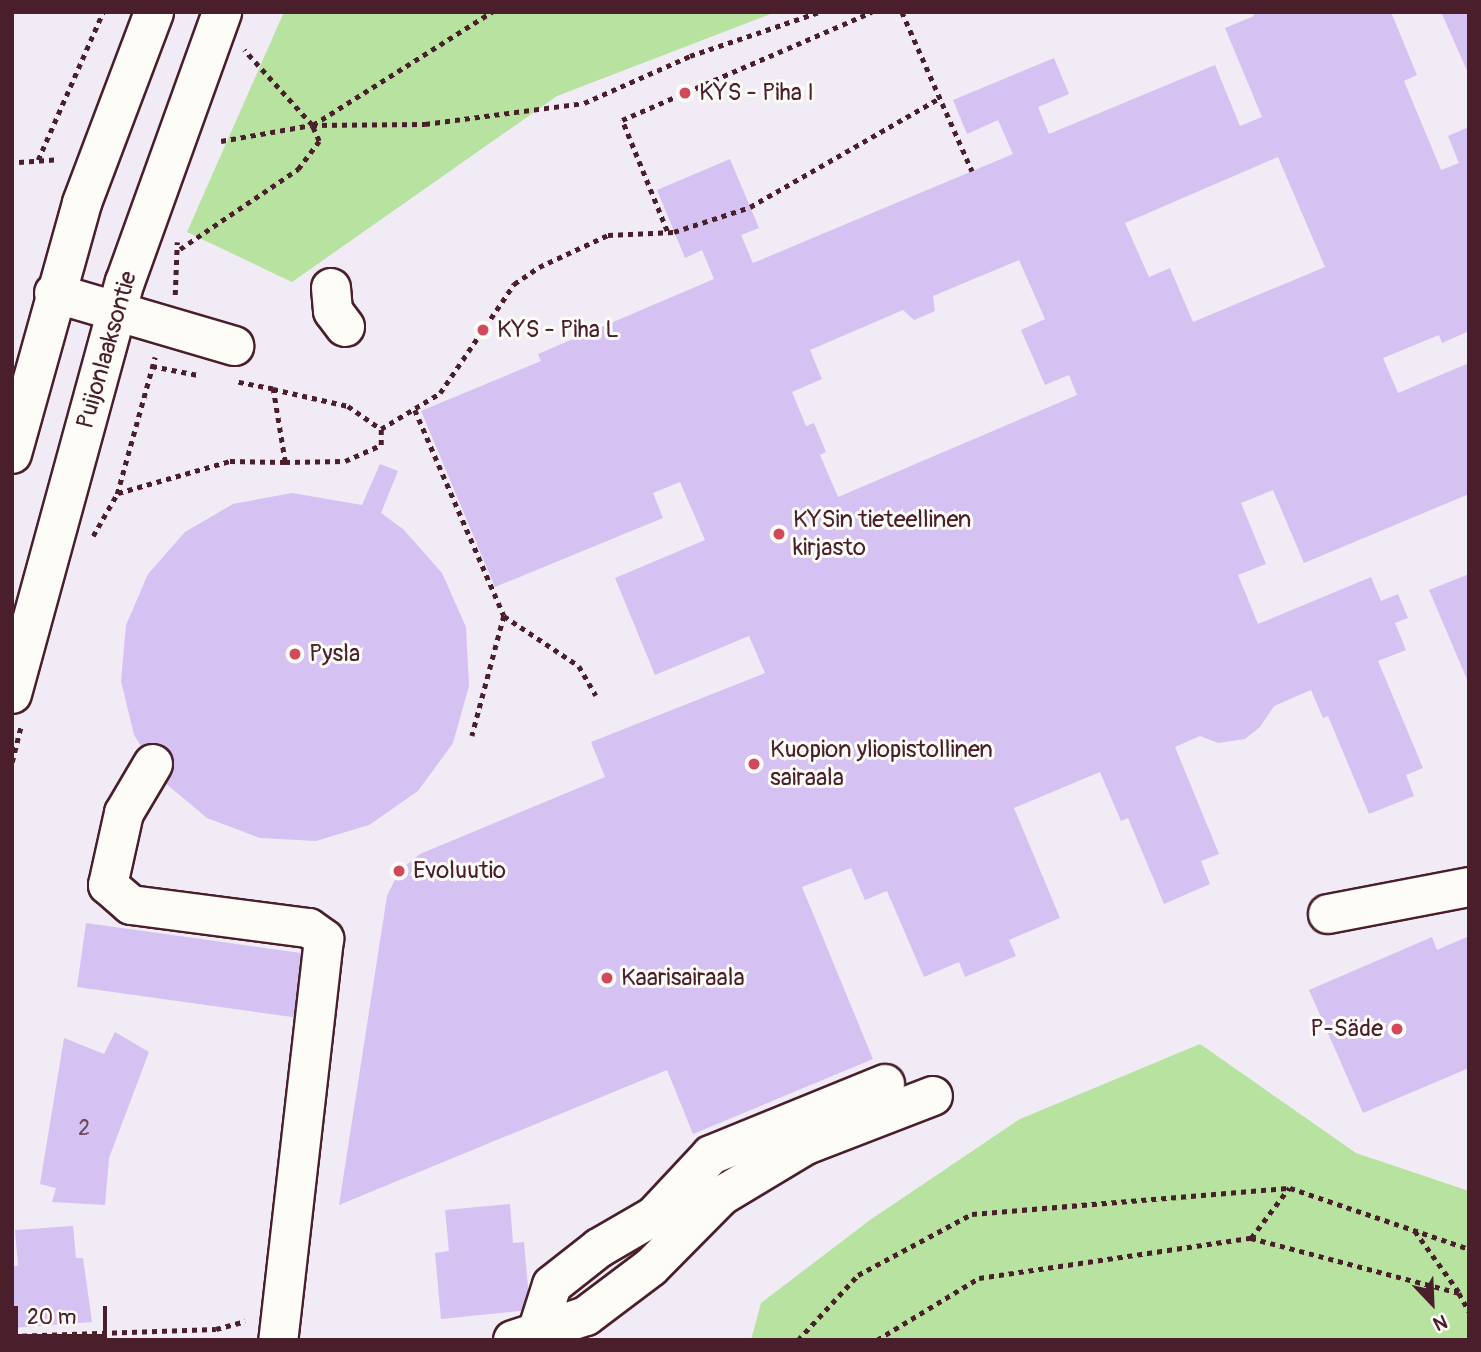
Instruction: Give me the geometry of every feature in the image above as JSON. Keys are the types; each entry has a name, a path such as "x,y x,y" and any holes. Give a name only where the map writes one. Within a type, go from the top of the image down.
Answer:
{"main road":[{"path":"12,454 57,282 82,203 154,12"},
{"name":"Puijonlaaksontie","path":"12,694 121,298 222,12"},
{"path":"57,282 121,298 233,364"},
{"path":"331,288 333,312 345,327"},
{"path":"153,764 124,813 108,885 131,905 309,928 324,939 280,1326"},
{"path":"1328,914 1469,887"},
{"path":"525,1336 551,1286 599,1248 654,1216 711,1155 885,1084"},
{"path":"525,1336 586,1316 650,1267 721,1196 785,1158 933,1096"}],"path":[{"path":"38,160 103,12"},
{"path":"312,125 492,12"},
{"path":"221,141 312,125 425,124 584,103 690,56 819,12"},
{"path":"667,231 622,120 872,12"},
{"path":"902,12 937,99 972,172"},
{"path":"180,249 298,169 319,141 312,125 242,48"},
{"path":"381,429 440,393 514,284 539,267 608,235 667,231 750,207 937,99"},
{"path":"19,162 58,159"},
{"path":"233,364 273,389 348,406 381,429"},
{"path":"152,366 205,376"},
{"path":"273,389 285,462"},
{"path":"415,410 504,616 579,666 596,695"},
{"path":"117,494 230,461 345,461 381,445 381,429"},
{"path":"472,736 504,616"},
{"path":"1251,1238 1290,1188"},
{"path":"798,1340 858,1275 972,1214 1290,1188 1469,1249"},
{"path":"1414,1230 1469,1311"},
{"path":"877,1340 979,1278 1251,1238 1459,1293"},
{"path":"12,1336 280,1326"}],"green space":[{"path":"284,12 776,12 557,96 292,282 187,232"},
{"path":"1200,1044 1356,1153 1469,1191 1469,1340 751,1340 761,1303 870,1220 1020,1119"}],"building":[{"path":"1253,12 1391,12 1417,75 1404,81 1441,170 1459,163 1448,136 1469,127 1469,331 1442,343 1439,335 1383,358 1398,393 1469,363 1469,494 1304,563 1273,490 1241,503 1266,564 1238,575 1258,624 1371,577 1381,601 1398,594 1408,618 1395,623 1406,650 1378,661 1423,768 1406,775 1414,796 1369,814 1328,716 1323,718 1311,690 1274,706 1260,727 1245,739 1218,743 1200,736 1175,747 1219,854 1201,861 1210,884 1164,904 1128,818 1121,821 1100,772 1014,808 1060,918 1009,940 1016,956 965,977 959,962 924,977 887,891 865,900 851,868 802,887 873,1059 693,1134 667,1070 339,1205 387,896 399,871 420,854 605,777 591,742 765,673 749,636 655,675 615,578 705,540 680,482 653,493 663,518 495,587 421,411 541,361 538,354 714,279 702,250 685,258 657,190 730,159 759,228 741,235 753,263 1013,154 998,120 967,134 953,100 1054,58 1069,94 1038,107 1049,134 1215,65 1240,126 1262,117 1225,28 1254,16","holes":["1278,157 1325,267 1193,322 1170,268 1149,277 1125,223","1019,260 1045,319 1021,330 1045,385 1069,375 1077,395 838,497 820,455 826,452 814,423 806,426 792,392 822,379 810,350 903,310 914,320 935,311 933,296"]},
{"path":"1441,12 1469,12 1469,75"},
{"name":"Pysla","path":"380,464 398,471 381,513 403,529 442,573 466,627 469,686 453,743 418,791 369,825 316,841 260,838 207,818 164,782 134,735 121,681 126,625 148,574 185,532 233,504 292,493 362,505"},
{"path":"1469,574 1469,684 1429,590"},
{"path":"86,923 308,954 299,1018 77,987"},
{"name":"P-Säde","path":"1469,936 1469,1068 1363,1113 1309,990 1432,937 1437,950"},
{"path":"115,1032 149,1052 109,1158 105,1205 52,1202 56,1188 40,1184 64,1038 104,1054"},
{"path":"510,1204 513,1243 524,1242 530,1310 441,1319 435,1253 449,1251 445,1210"},
{"path":"73,1226 76,1258 83,1258 92,1322 12,1328 12,1266 18,1266 15,1230"}],"place":[{"name":"KYS - Piha I","path":"685,93"},
{"name":"KYS - Piha L","path":"483,330"},
{"name":"KYSin tieteellinen kirjasto","path":"779,534"},
{"name":"Pysla","path":"295,654"},
{"name":"Kuopion yliopistollinen sairaala","path":"754,764"},
{"name":"Evoluutio","path":"399,871"},
{"name":"Kaarisairaala","path":"607,978"},
{"name":"P-Säde","path":"1397,1029"}]}
